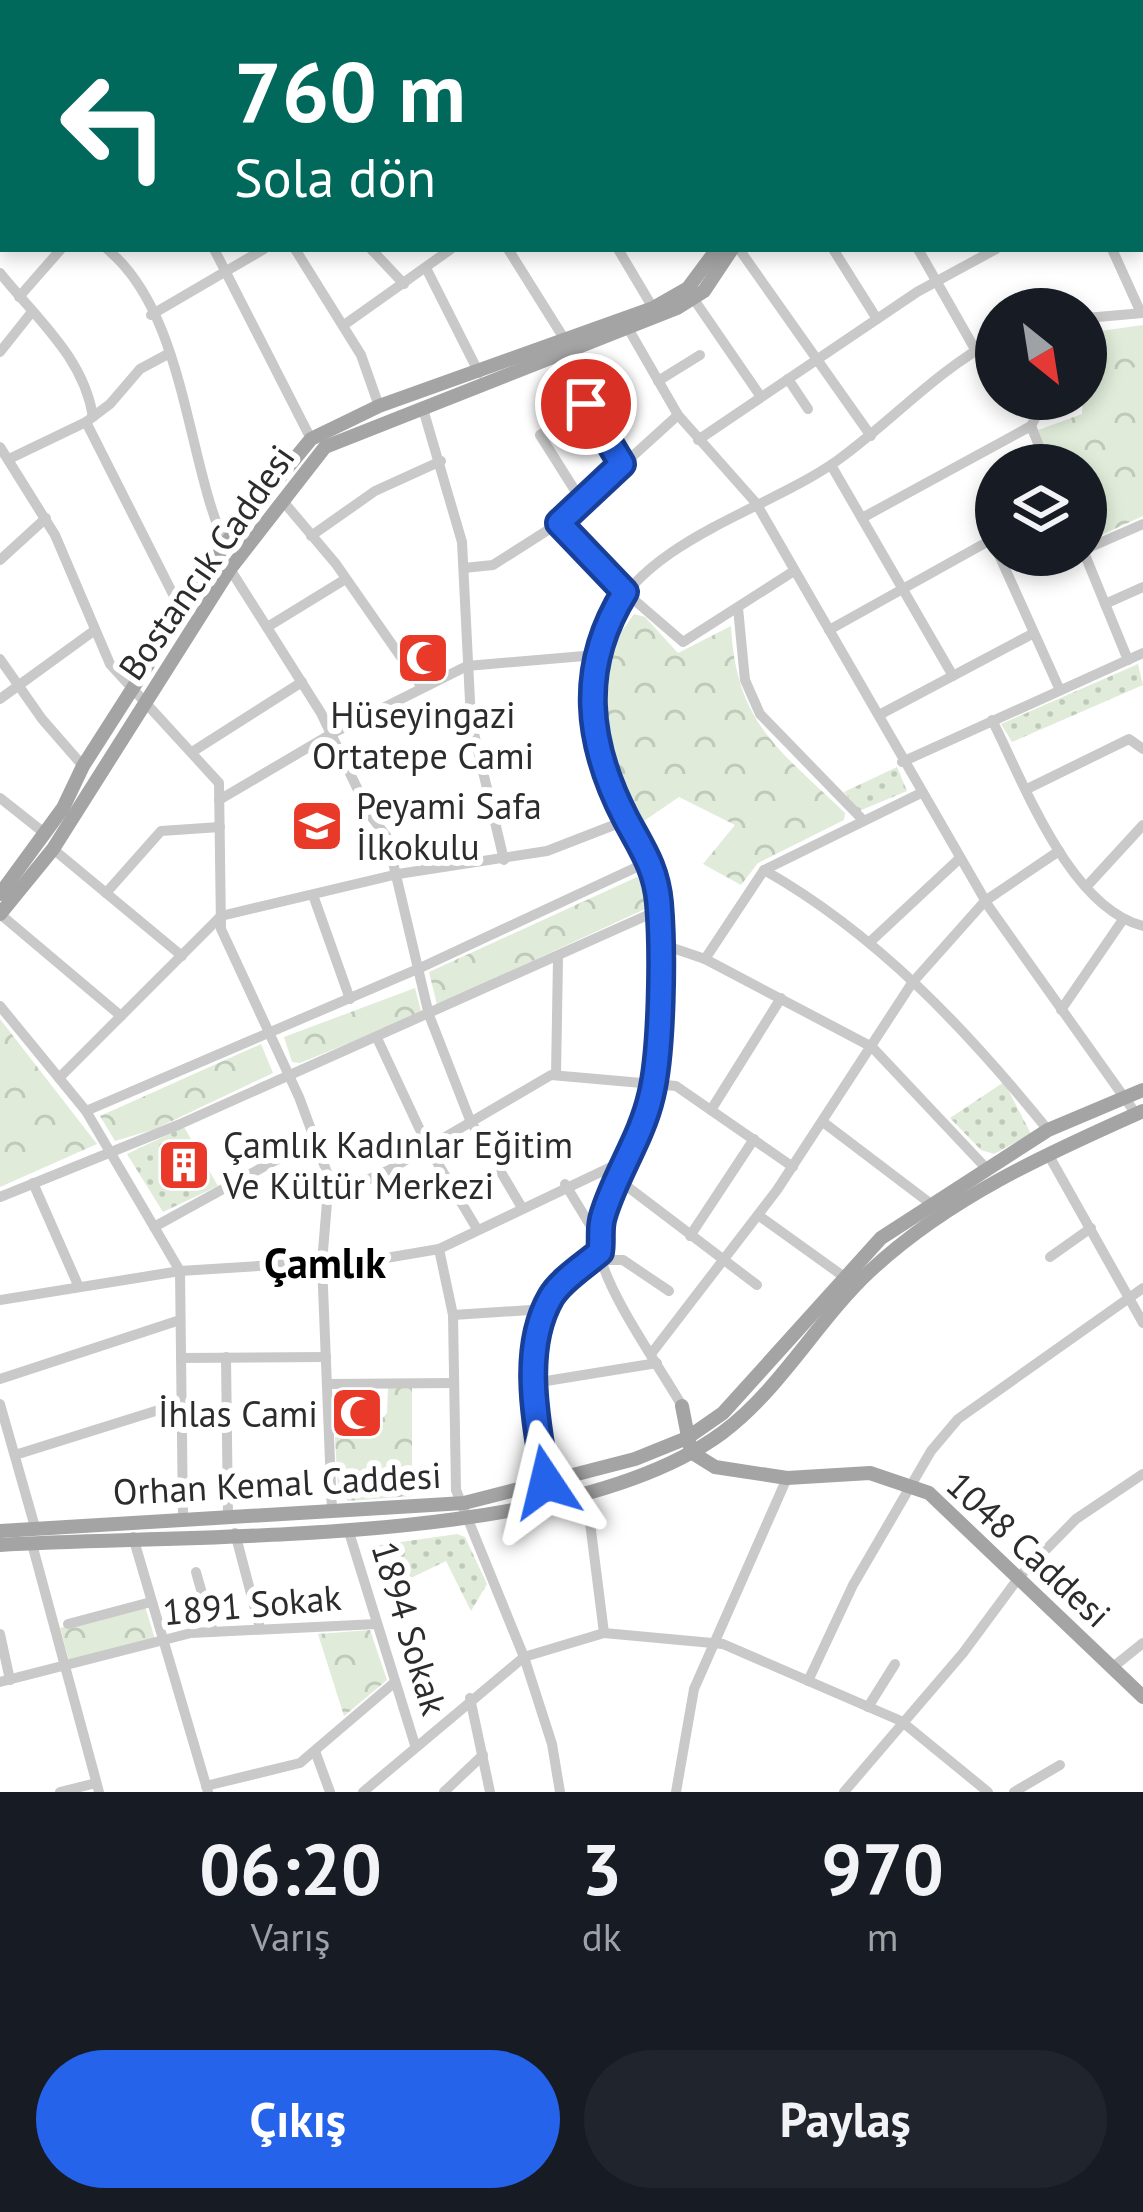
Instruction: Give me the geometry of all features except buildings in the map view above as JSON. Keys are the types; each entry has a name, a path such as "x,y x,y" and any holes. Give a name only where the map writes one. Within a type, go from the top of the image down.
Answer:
{"main road":[{"name":"Bostancık Caddesi","path":"0,914 53,849 230,569 325,447 653,308 688,288 715,252"},
{"name":"Bostancık Caddesi","path":"0,894 63,808 83,766 225,544 310,439 379,406 629,330 693,298 733,252"},
{"name":"Orhan Kemal Caddesi","path":"711,1431 881,1238 1048,1130 1143,1090"},
{"name":"Orhan Kemal Caddesi","path":"0,1545 347,1529 586,1491 689,1445 754,1406 872,1270 961,1202 1048,1154 1140,1112"},
{"path":"682,1406 711,1431 716,1467"},
{"path":"682,1406 689,1445"},
{"name":"Orhan Kemal Caddesi","path":"0,1531 332,1510 466,1510 546,1482 689,1445"},
{"name":"1048 Caddesi","path":"689,1445 716,1467 787,1478 870,1473 929,1493 1143,1697"},
{"path":"32,1544 35,1527"}],"street":[{"path":"19,297 58,252"},
{"path":"111,252 130,268 168,354 189,409 214,519 225,544"},
{"path":"216,252 310,439"},
{"path":"151,315 260,252"},
{"path":"297,252 344,325 379,406"},
{"path":"373,252 404,284"},
{"path":"344,325 447,252"},
{"path":"510,252 562,347 586,404 622,464"},
{"path":"619,252 653,308"},
{"path":"738,252 871,436"},
{"path":"835,252 878,319"},
{"path":"919,252 975,349"},
{"path":"698,440 936,281 990,252"},
{"path":"1107,316 1142,313 1113,252"},
{"path":"426,268 479,373"},
{"path":"0,274 67,350 91,399 89,420 182,612"},
{"path":"693,298 761,398"},
{"path":"0,352 31,314"},
{"path":"629,330 678,415 755,503 879,715 919,794 985,901 1140,1112"},
{"path":"546,1482 534,1383 546,1310 552,1294 601,1252 603,1214 632,1157 653,1082 659,910 652,860 626,820 593,724 596,655 625,592 755,503 831,465 871,436 920,388 975,352"},
{"path":"168,354 140,369 89,420 2,451 46,518 110,664 219,783 221,929 329,1178 322,1263 332,1510"},
{"path":"658,381 700,355"},
{"path":"788,379 808,409"},
{"path":"581,500 540,435 586,404"},
{"path":"422,409 441,461 464,568 476,751 504,860"},
{"path":"464,568 494,565 559,523 678,415"},
{"path":"1033,420 1038,444"},
{"path":"862,518 1031,426"},
{"path":"311,536 375,491 441,461"},
{"path":"831,465 952,676"},
{"path":"282,500 421,686"},
{"path":"0,560 46,518"},
{"path":"559,523 625,592 683,642 794,571"},
{"path":"1107,541 1143,524"},
{"path":"829,630 902,588 975,555"},
{"path":"230,569 302,682 387,837 428,1015 470,1120 521,1206"},
{"path":"1009,576 1059,688"},
{"path":"902,762 1139,656 1105,604 1094,576"},
{"path":"269,626 344,580"},
{"path":"1105,604 1143,587"},
{"path":"738,608 745,680 760,714 861,818"},
{"path":"0,700 95,630"},
{"path":"879,715 1034,634"},
{"path":"219,800 331,734 467,666 596,655"},
{"path":"0,659 83,766"},
{"path":"192,752 302,682"},
{"path":"992,720 1059,851 1122,921 1143,926"},
{"path":"1028,789 1129,739 1143,748"},
{"path":"705,959 764,870 861,818 919,794"},
{"path":"0,798 43,832"},
{"path":"59,1078 221,916 398,874 504,860 579,841 626,820"},
{"path":"106,893 161,831 220,827"},
{"path":"1088,886 1142,830"},
{"path":"53,849 182,956"},
{"path":"534,1383 654,1358 824,1122 911,983 985,901 1059,851"},
{"path":"872,941 959,859"},
{"path":"86,1111 420,968 652,860"},
{"path":"764,870 872,941 986,1055 1048,1130"},
{"path":"314,895 350,999"},
{"path":"0,1196 178,1125 659,910"},
{"path":"0,914 121,1016"},
{"path":"1061,1010 1122,921"},
{"path":"658,943 705,959 872,1047 985,1167"},
{"path":"556,1076 558,958"},
{"path":"710,1110 781,998"},
{"path":"0,1006 86,1111 180,1270 183,1519"},
{"path":"377,1038 428,1147 477,1229"},
{"path":"327,1198 556,1076 676,1085 793,1167"},
{"path":"824,1122 931,1204"},
{"path":"154,1227 314,1138"},
{"path":"690,1236 754,1139"},
{"path":"1048,1154 1143,1323"},
{"path":"0,1300 180,1270 322,1263 439,1249 565,1184 632,1157"},
{"path":"620,1181 758,1285"},
{"path":"33,1183 78,1285"},
{"path":"565,1184 682,1406"},
{"path":"758,1215 843,1276"},
{"path":"1050,1257 1091,1228"},
{"path":"439,1249 453,1315 456,1490 524,1657 552,1744 560,1792"},
{"path":"601,1252 623,1260 669,1291"},
{"path":"808,1681 853,1585 910,1485 958,1418 1143,1288"},
{"path":"453,1315 546,1310"},
{"path":"0,1379 180,1320"},
{"path":"181,1358 326,1357"},
{"path":"226,1358 228,1516"},
{"path":"327,1384 454,1383"},
{"path":"15,1455 181,1403"},
{"path":"0,1404 35,1527"},
{"path":"844,1792 963,1653 1020,1576 1076,1519 1143,1474"},
{"path":"676,1792 694,1689 787,1478"},
{"path":"586,1491 604,1633"},
{"name":"1894 Sokak","path":"347,1529 415,1745"},
{"path":"236,1533 260,1628"},
{"path":"133,1537 207,1789 300,1763 395,1682"},
{"path":"32,1544 97,1788 60,1792"},
{"path":"196,1572 213,1632"},
{"path":"68,1624 151,1603"},
{"name":"1891 Sokak","path":"5,1681 213,1632 377,1624"},
{"path":"363,1792 524,1657 604,1633 717,1643 901,1721 988,1792"},
{"path":"0,1634 5,1681"},
{"path":"1112,1667 1143,1643"},
{"path":"868,1707 896,1664"},
{"path":"470,1698 490,1792"},
{"path":"315,1750 331,1792"},
{"path":"444,1792 483,1755"},
{"path":"1014,1792 1060,1765"}],"green space":[{"path":"1143,325 1143,516 1107,532 1107,444 1044,444 1038,430 1066,420 1107,420 1107,330"},
{"path":"1143,366 1143,396 1107,401 1107,372"},
{"path":"634,614 645,617 678,653 731,626 735,660 752,711 781,752 845,813 844,820 758,863 741,885 703,864 735,825 679,797 641,823 614,770 602,729 598,689 603,662"},
{"path":"1138,664 1143,685 1012,742 1001,724"},
{"path":"897,767 907,791 859,811 844,792"},
{"path":"637,877 643,879 645,909 437,1005 429,972"},
{"path":"415,988 421,1011 416,1016 300,1063 292,1062 284,1037"},
{"path":"0,1019 97,1144 0,1187"},
{"path":"261,1044 273,1073 155,1129 115,1141 100,1116"},
{"path":"1004,1082 1031,1134 994,1154 981,1150 950,1118"},
{"path":"184,1127 218,1186 163,1212 127,1154"},
{"path":"388,1387 412,1388 412,1496 348,1501 338,1490 335,1437 365,1438 387,1413"},
{"path":"457,1534 465,1537 487,1584 471,1611 446,1561 382,1592 368,1553 373,1546"},
{"path":"145,1606 155,1639 69,1660 60,1628"},
{"path":"370,1630 387,1680 344,1716 318,1634"}],"place":[{"name":"Hüseyingazi Ortatepe Cami","path":"423,658"},
{"name":"Peyami Safa İlkokulu","path":"317,826"},
{"name":"Çamlık Kadınlar Eğitim Ve Kültür Merkezi","path":"184,1165"},
{"name":"İhlas Cami","path":"357,1413"}],"district":[{"name":"Çamlık","path":"325,1262"}],"route":[{"path":"546,1482 532,1398 542,1321 552,1294 600,1252 603,1214 632,1157 652,1093 655,1036 659,904 652,860 626,820 602,762 593,724 598,642 625,592 559,523 622,464 586,404"}]}
